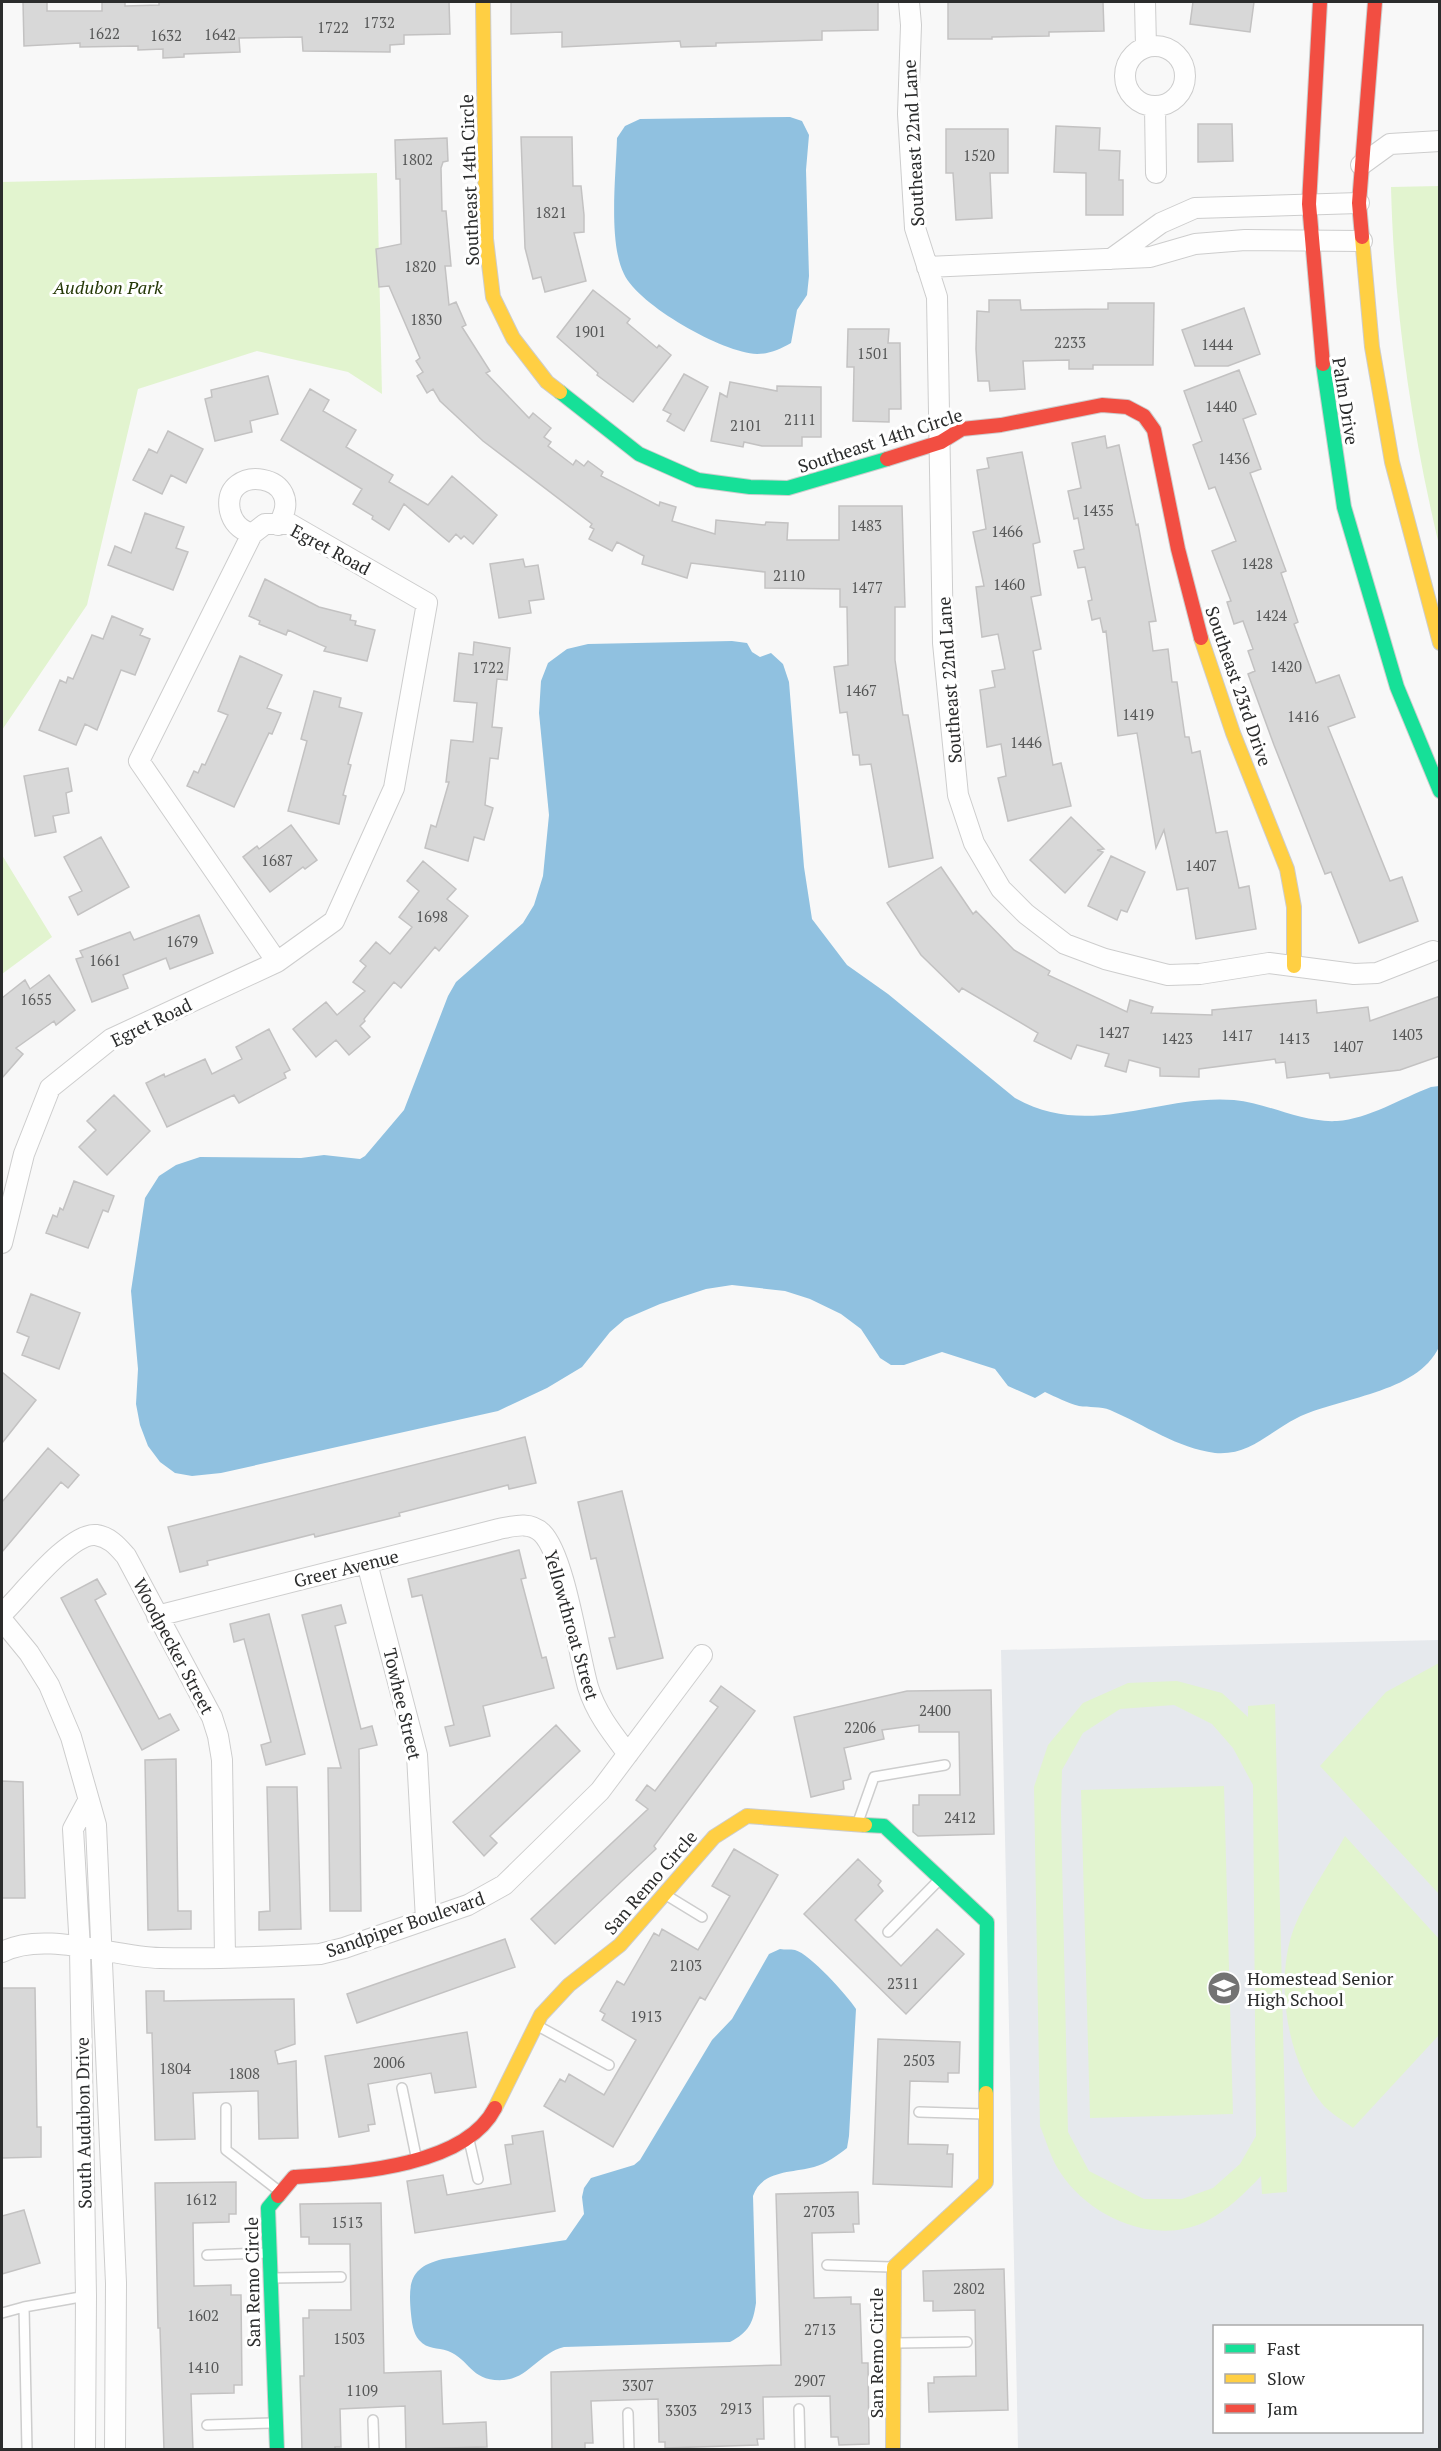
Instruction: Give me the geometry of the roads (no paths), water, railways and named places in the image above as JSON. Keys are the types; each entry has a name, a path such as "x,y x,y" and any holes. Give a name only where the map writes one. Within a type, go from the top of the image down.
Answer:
{"street":[{"name":"Southeast 14th Circle","path":"483,2 486,239 493,297 513,338 547,382 639,454 698,480 750,488 788,488 833,477 940,442 962,429 1001,425 1102,405 1127,407 1144,417"},
{"name":"Southeast 22nd Lane","path":"909,2 908,114 915,228 937,297 943,643 958,795 974,843 1001,890 1026,914 1065,944 1105,959 1168,975 1200,974 1269,963 1354,974 1377,972 1433,951"},
{"path":"1145,2 1146,47"},
{"name":"Palm Drive","path":"1320,2 1309,204 1319,339 1344,507 1397,687 1440,790"},
{"name":"Palm Drive","path":"1375,2 1359,203 1372,347 1392,462 1440,643"},
{"path":"1146,47 1166,48 1182,62 1185,72 1185,82 1174,100 1155,107 1137,101 1126,86 1125,76 1130,58 1146,47"},
{"path":"1155,107 1156,173"},
{"path":"1365,120 1401,142"},
{"path":"1361,165 1390,144 1440,141"},
{"path":"1111,259 1161,223 1195,208 1359,203"},
{"path":"927,267 1150,256 1196,243 1245,240 1362,241"},
{"name":"Southeast 23rd Drive","path":"1144,417 1155,430 1178,549 1201,637 1233,733 1287,868 1294,907 1294,966"},
{"path":"277,962 139,761 252,534 237,525 230,508 234,490 248,479 266,479 280,491 285,508 278,525"},
{"name":"Egret Road","path":"2,1243 24,1154 50,1088 111,1039 277,962 334,921 394,788 427,603 290,524 265,524 252,534"},
{"name":"Greer Avenue","path":"157,1616 499,1529 520,1525 534,1527"},
{"name":"Yellowthroat Street","path":"534,1527 543,1534 557,1560 588,1688 598,1713 628,1754"},
{"name":"Woodpecker Street","path":"2,1614 73,1543 95,1535 117,1545 126,1556 202,1696 218,1736 222,1787 225,1956"},
{"name":"Towhee Street","path":"367,1563 417,1755 426,1920"},
{"name":"South Audubon Drive","path":"2,1620 49,1685 71,1737 96,1826 116,2283 115,2450"},
{"name":"Sandpiper Boulevard","path":"2,1952 35,1944 159,1958 320,1954 345,1948 482,1899 504,1885 600,1791 702,1655"},
{"name":"South Audubon Drive","path":"85,2450 86,2296 80,1949 73,1829 88,1801"},
{"name":"San Remo Circle","path":"277,2450 274,2423 268,2208 294,2177 355,2173 447,2151 489,2119 541,2015 569,1985 620,1945 714,1837 747,1816 884,1826 987,1922 986,2182 894,2267 893,2450"}],"lane":[{"path":"858,1824 874,1777 945,1765"},
{"path":"888,1932 940,1879"},
{"path":"664,1894 702,1917"},
{"path":"536,2025 609,2065"},
{"path":"402,2088 417,2159"},
{"path":"226,2108 226,2150 281,2192"},
{"path":"919,2112 986,2114"},
{"path":"468,2135 478,2179"},
{"path":"207,2255 269,2253"},
{"path":"827,2265 894,2267"},
{"path":"270,2278 341,2277"},
{"path":"2,2313 86,2296"},
{"path":"24,2307 27,2450"},
{"path":"895,2343 967,2342"},
{"path":"799,2409 800,2450"},
{"path":"628,2413 629,2450"},
{"path":"373,2420 374,2450"},
{"path":"207,2425 274,2423"}],"water":[{"path":"790,117 802,121 809,135 806,170 809,276 807,295 797,310 791,343 766,353 742,352 704,336 663,313 632,286 624,274 619,260 614,227 617,138 625,126 640,119"},
{"path":"732,641 747,643 752,652 760,657 771,653 783,664 789,682 804,867 812,919 847,965 888,994 1015,1098 1043,1110 1070,1115 1097,1116 1178,1103 1234,1100 1311,1119 1337,1121 1373,1112 1431,1087 1439,1086 1439,1347 1428,1363 1395,1385 1297,1418 1249,1447 1227,1453 1215,1453 1174,1441 1106,1409 1079,1406 1045,1392 1035,1398 1008,1386 995,1369 942,1352 904,1365 891,1365 880,1358 861,1329 841,1314 810,1299 785,1291 732,1285 706,1289 660,1304 625,1319 610,1332 582,1367 547,1388 498,1411 221,1473 192,1476 175,1473 160,1462 148,1446 140,1425 136,1404 138,1369 131,1291 145,1198 159,1176 176,1165 200,1157 301,1158 324,1155 360,1159 365,1156 404,1110 448,996 456,982 523,923 534,905 543,876 549,815 539,713 541,681 548,663 567,649 588,644"},
{"path":"780,1949 795,1950 810,1959 837,1985 856,2009 849,2136 847,2148 827,2162 770,2177 757,2188 753,2196 756,2303 746,2331 730,2342 564,2347 548,2354 520,2375 504,2380 484,2378 456,2355 422,2343 414,2331 410,2303 411,2285 418,2271 432,2262 443,2259 566,2240 584,2214 582,2197 584,2188 591,2178 634,2165 640,2160 712,2040 732,2019 769,1954"}],"place":[{"name":"Homestead Senior High School","path":"1224,1988"}],"park label":[{"name":"Audubon Park","path":"108,287"}]}
